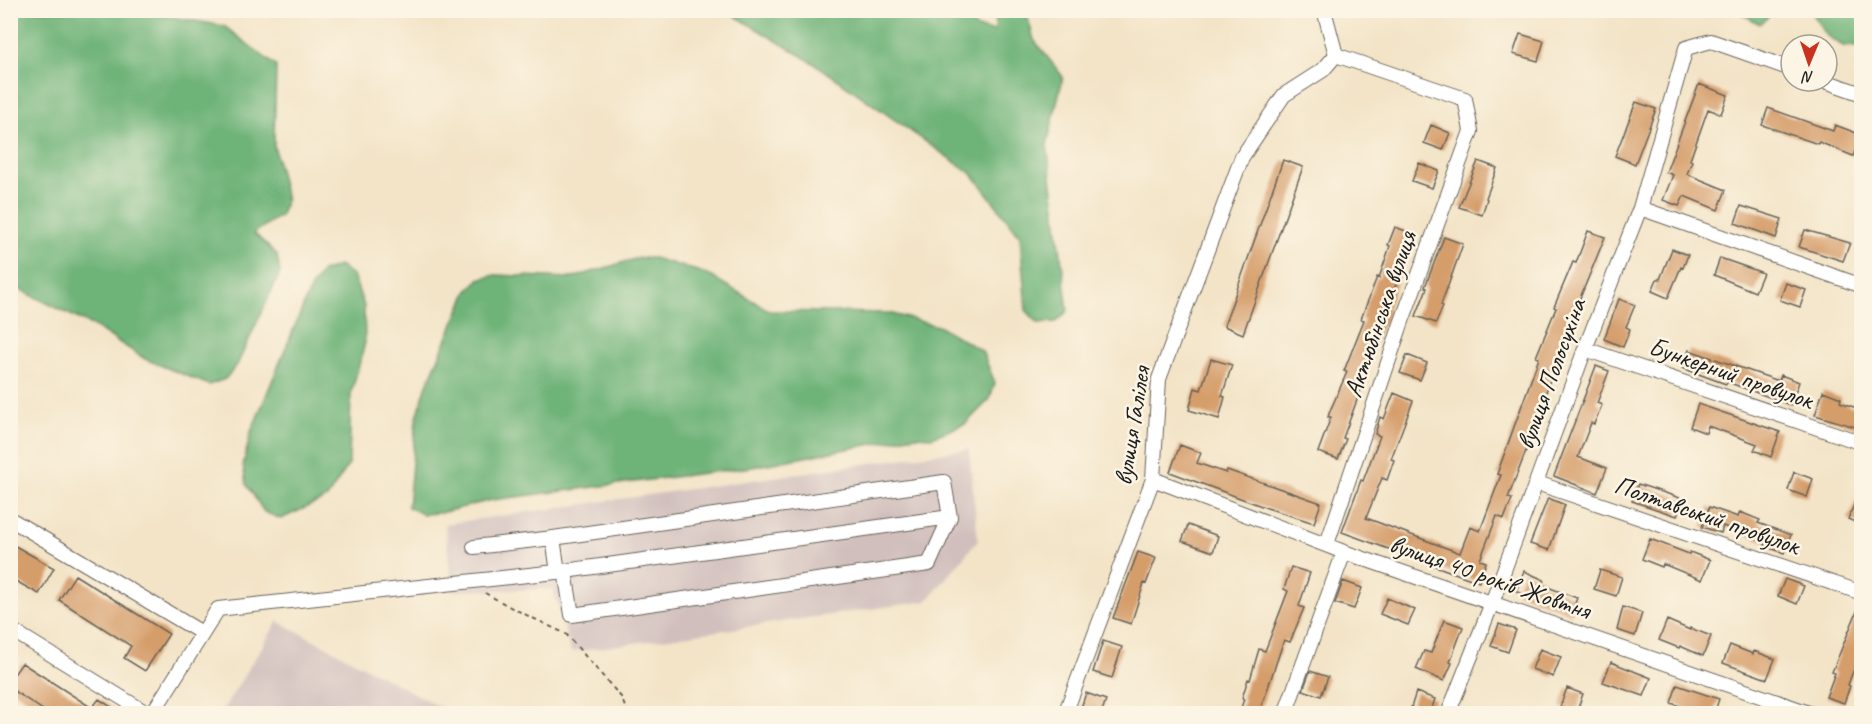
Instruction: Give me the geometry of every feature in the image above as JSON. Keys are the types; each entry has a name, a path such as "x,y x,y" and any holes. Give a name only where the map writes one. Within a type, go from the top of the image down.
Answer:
{"street":[{"path":"1323,10 1336,55"},
{"name":"вулиця Полосухіна","path":"1448,714 1492,603 1585,349 1640,207 1686,48 1711,41 1779,65"},
{"name":"вулиця Галілея","path":"1065,714 1153,479 1159,379 1242,157 1284,95 1323,70 1336,55"},
{"name":"Актюбінська вулиця","path":"1327,544 1401,324 1471,131 1466,99 1336,55"},
{"path":"1839,86 1862,94"},
{"path":"1640,207 1862,286"},
{"name":"Бункерний провулок","path":"1585,349 1862,443"},
{"name":"вулиця 40 років Жовтня","path":"1153,479 1344,552 1812,714"},
{"path":"474,547 553,538 944,482 950,517 929,564 572,615 553,538"},
{"name":"Полтавський провулок","path":"1537,483 1862,593"},
{"path":"10,629 150,714 218,609 561,571 950,517"},
{"path":"10,519 202,633"},
{"path":"1285,714 1344,552"}],"path":[{"path":"481,590 566,634 621,697 628,714"}],"shaded area":[{"path":"969,449 978,540 927,601 571,652 553,589 452,591 445,524"},
{"path":"278,621 451,713 221,713"}],"green space":[{"path":"10,11 138,11 224,26 276,66 274,145 286,200 281,215 254,233 277,255 280,273 237,365 225,379 209,385 145,359 97,328 11,285"},
{"path":"727,11 953,11 977,28 995,31 996,11 1026,11 1034,40 1063,77 1047,145 1068,311 1056,322 1038,323 1026,310 1020,236 973,175 818,66"},
{"path":"1684,11 1737,11 1697,16"},
{"path":"1737,11 1775,11 1760,24"},
{"path":"1810,11 1861,11 1861,47 1843,46 1839,44 1839,33 1825,33"},
{"path":"638,258 654,258 707,274 770,311 889,313 941,327 982,351 995,383 989,400 965,424 932,437 915,436 752,467 492,500 440,513 423,514 408,507 416,421 426,387 467,292 479,279 495,275 572,278"},
{"path":"339,266 353,275 364,306 365,343 351,394 349,464 327,498 281,519 264,512 246,484 243,465 251,432 311,287 322,272"}],"building":[{"path":"1520,34 1544,41 1538,61 1513,54"},
{"path":"1699,84 1728,95 1721,114 1708,109 1687,174 1726,190 1718,210 1684,196 1679,206 1663,200 1673,175 1666,172"},
{"path":"1636,102 1656,109 1635,164 1615,156"},
{"path":"1768,108 1833,131 1835,125 1862,135 1853,156 1819,142 1818,144 1762,125"},
{"path":"1431,125 1450,133 1443,150 1424,143"},
{"path":"1283,160 1303,167 1243,334 1224,326"},
{"path":"1478,161 1497,168 1482,215 1459,207"},
{"path":"1419,163 1439,171 1432,188 1412,181"},
{"path":"1741,206 1782,219 1776,238 1735,223"},
{"path":"1395,227 1414,234 1387,310 1389,311 1384,327 1382,326 1361,380 1364,381 1343,438 1346,439 1338,459 1318,452 1331,417 1328,417 1330,411 1347,372 1344,371 1364,320 1361,319 1377,277 1379,278"},
{"path":"1805,230 1850,243 1843,261 1799,247"},
{"path":"1588,231 1605,237 1569,325 1571,325 1508,498 1512,499 1504,519 1497,516 1480,560 1486,562 1479,582 1342,532 1380,436 1375,434 1380,417 1384,419 1394,393 1413,401 1391,459 1394,460 1387,480 1382,478 1366,518 1460,553 1470,527 1480,531 1501,475 1497,474 1539,358 1536,357 1556,308 1554,307 1573,262 1576,263"},
{"path":"1444,237 1463,244 1436,323 1416,316"},
{"path":"1672,249 1688,255 1668,298 1652,291 1657,279 1660,279"},
{"path":"1720,258 1763,273 1755,292 1714,275"},
{"path":"1786,283 1806,290 1800,307 1780,300"},
{"path":"1619,299 1635,305 1626,327 1630,329 1623,347 1604,339"},
{"path":"1689,350 1779,381 1781,375 1799,382 1791,405 1682,368"},
{"path":"1407,355 1427,363 1420,380 1400,373"},
{"path":"1211,359 1232,365 1222,396 1225,397 1219,419 1189,410 1195,388 1201,390"},
{"path":"1596,366 1609,371 1597,403 1602,405 1594,424 1591,423 1578,457 1607,468 1597,493 1554,476"},
{"path":"1823,391 1841,398 1840,402 1862,410 1862,429 1815,415"},
{"path":"1698,404 1780,432 1771,457 1754,450 1757,444 1733,435 1708,426 1706,433 1690,427"},
{"path":"1180,445 1201,453 1197,463 1226,473 1227,470 1321,503 1314,523 1170,472"},
{"path":"1794,472 1813,479 1807,497 1788,490"},
{"path":"1638,484 1683,499 1677,516 1632,501"},
{"path":"1862,488 1862,525 1848,519"},
{"path":"1548,498 1565,505 1549,550 1530,544"},
{"path":"1709,507 1738,517 1740,512 1760,520 1758,523 1791,535 1784,553 1765,546 1766,542 1723,526 1721,533 1702,527"},
{"path":"1188,525 1218,536 1213,552 1182,541"},
{"path":"1650,539 1710,560 1702,580 1663,564 1662,567 1642,559"},
{"path":"10,543 54,568 39,594 10,578"},
{"path":"1138,552 1156,558 1146,584 1144,583 1131,624 1113,618"},
{"path":"1291,567 1310,573 1299,606 1304,608 1290,642 1284,640 1259,714 1239,714 1244,699 1242,698 1259,649 1265,651 1288,591 1284,589"},
{"path":"1600,570 1622,577 1616,596 1594,589"},
{"path":"1524,571 1544,580 1542,585 1577,598 1571,614 1516,591"},
{"path":"75,575 169,634 145,671 124,658 131,646 59,600"},
{"path":"1785,579 1804,586 1797,604 1778,596"},
{"path":"1343,581 1362,588 1354,609 1335,603"},
{"path":"1387,598 1415,610 1408,625 1380,614"},
{"path":"1860,604 1862,660 1858,658 1844,703 1826,697 1835,673 1832,672"},
{"path":"1623,607 1642,613 1635,636 1617,630"},
{"path":"1444,620 1463,627 1444,681 1416,669 1424,651 1431,653"},
{"path":"1667,620 1711,636 1703,656 1659,640"},
{"path":"1499,624 1516,630 1508,652 1491,646"},
{"path":"1103,641 1122,647 1112,678 1093,672"},
{"path":"1730,645 1775,659 1767,679 1723,663"},
{"path":"1540,649 1561,657 1553,677 1532,669"},
{"path":"1611,662 1651,678 1644,696 1603,682"},
{"path":"22,663 92,708 99,699 122,714 49,714 10,688 10,680"},
{"path":"1310,671 1328,677 1321,696 1303,690"},
{"path":"1677,685 1719,699 1714,714 1702,714 1671,703"},
{"path":"1567,688 1583,694 1576,713 1560,707"},
{"path":"1416,692 1435,699 1430,714 1409,714"},
{"path":"1086,693 1106,700 1101,714 1079,714"}]}
